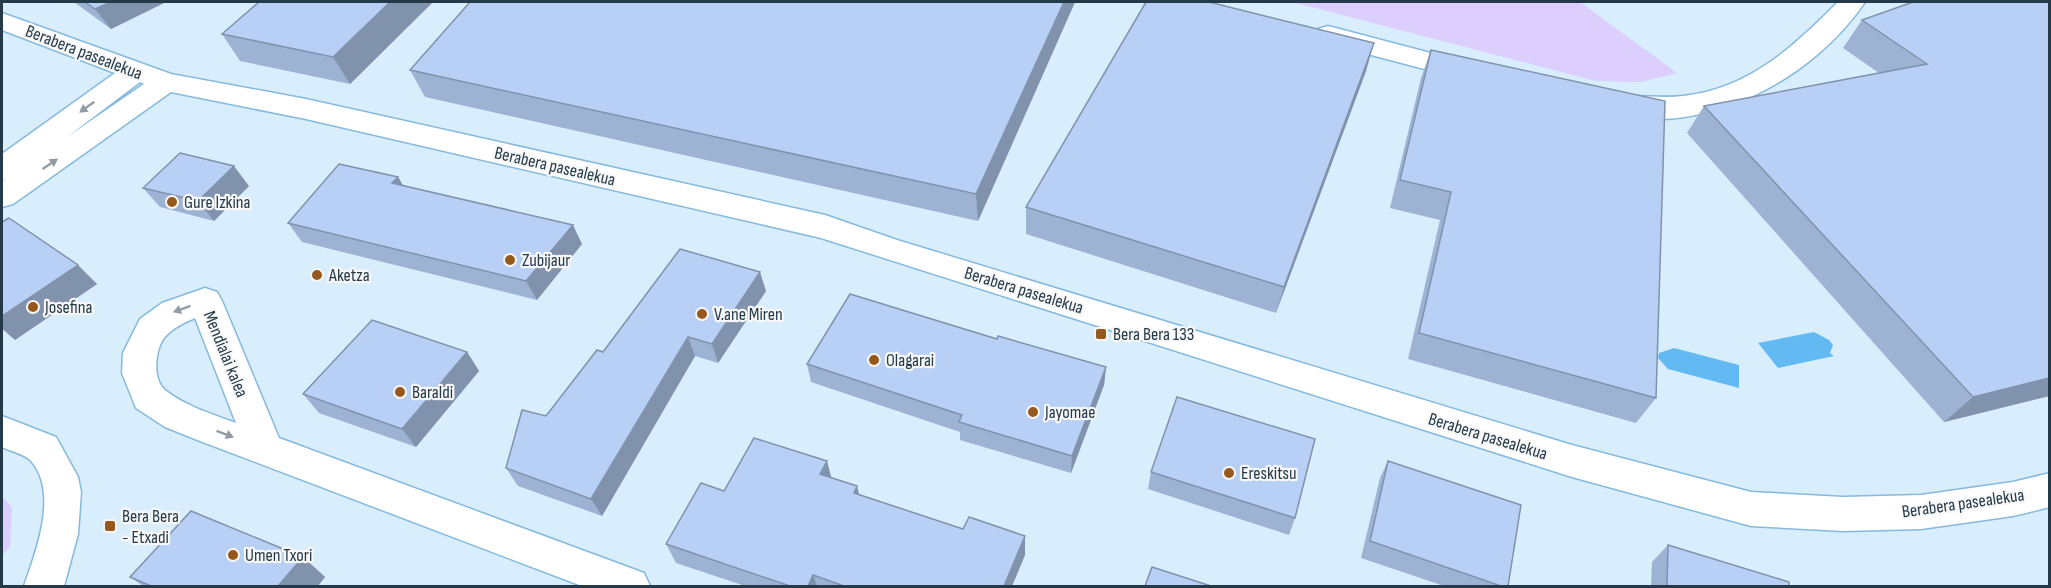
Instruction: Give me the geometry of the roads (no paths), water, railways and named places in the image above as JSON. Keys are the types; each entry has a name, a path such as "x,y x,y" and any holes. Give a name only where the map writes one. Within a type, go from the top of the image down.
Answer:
{"street":[{"path":"1588,102 1634,108 1703,103 1757,86 1794,60 1852,2"},
{"name":"Berabera pasealekua","path":"2,21 134,73 166,82 306,109 825,227 888,249 1550,454 1751,509 1843,514 1921,512 2013,499 2049,490"},
{"path":"1302,28 1492,77"},
{"path":"2,169 134,73"},
{"path":"2,196 166,82"},
{"path":"2,431 43,448 61,482 60,524 43,580"},
{"path":"265,450 630,586"}],"water":[{"path":"1814,332 1829,340 1833,345 1830,353 1834,356 1778,368 1758,343"},
{"path":"1674,348 1739,365 1739,388 1668,369 1658,358 1659,353"}],"place":[{"name":"Gure Izkina","path":"172,202"},
{"name":"Zubijaur","path":"510,260"},
{"name":"Aketza","path":"317,275"},
{"name":"Josefina","path":"33,307"},
{"name":"V.ane Miren","path":"702,314"},
{"name":"Bera Bera 133","path":"1101,334"},
{"name":"Olagarai","path":"874,360"},
{"name":"Baraldi","path":"400,392"},
{"name":"Jayomae","path":"1033,412"},
{"name":"Ereskitsu","path":"1229,473"},
{"name":"Bera Bera - Etxadi","path":"110,526"},
{"name":"Umen Txori","path":"233,555"}]}
